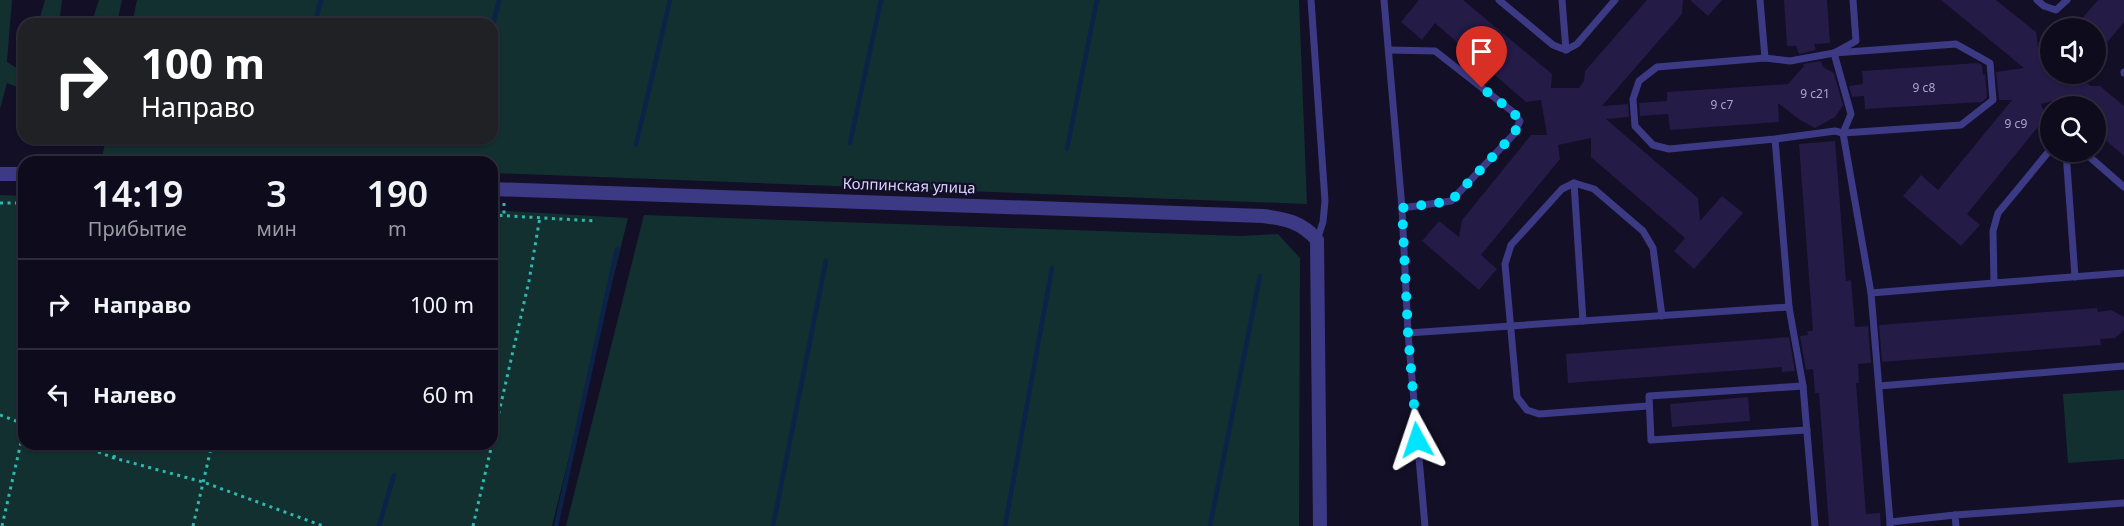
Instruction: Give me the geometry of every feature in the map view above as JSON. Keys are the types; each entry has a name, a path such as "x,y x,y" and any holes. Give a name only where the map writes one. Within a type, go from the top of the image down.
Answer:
{"street":[{"path":"0,174 18,174"},
{"name":"Колпинская улица","path":"498,189 1263,216 1301,224 1317,240"},
{"path":"1317,240 1320,526"}],"lane":[{"path":"1311,0 1325,201 1323,222 1317,240"},
{"path":"1384,0 1402,208 1408,333 1425,526"},
{"path":"1499,0 1553,45 1566,50 1577,44 1615,0"},
{"path":"1562,0 1566,50"},
{"path":"1760,0 1765,58"},
{"path":"1834,53 1856,41 1852,0"},
{"path":"2037,0 2044,6 2056,10"},
{"path":"2055,0 2056,10"},
{"path":"2056,10 2067,0"},
{"path":"1956,44 1990,63 1993,100 1961,125 1843,133 1835,131 1669,149 1653,145 1635,126 1632,99 1639,81 1657,67 1765,58 1790,61 1834,53 1956,44"},
{"path":"1389,50 1435,51 1513,112 1520,121 1514,134 1451,201 1402,208"},
{"path":"1834,53 1851,114 1843,133 1872,293 1890,524 1955,515 2124,503"},
{"path":"1775,139 1788,307 1803,386 1814,526"},
{"path":"1994,283 1993,231 1998,213 2040,162"},
{"path":"2067,162 2075,277"},
{"path":"2095,162 2124,187"},
{"path":"1648,406 1539,414 1527,410 1517,397 1510,327 1505,264 1511,245 1562,189 1575,183 1594,189 1643,231 1653,248 1662,316"},
{"path":"1575,183 1583,321"},
{"path":"1872,293 2124,273"},
{"path":"1408,333 1788,307"},
{"path":"1879,386 2124,366"},
{"path":"1803,386 1649,396 1651,440 1807,430"},
{"path":"1955,515 1956,526"}],"path":[{"path":"0,202 18,203"},
{"path":"504,203 504,215"},
{"path":"498,215 596,220"},
{"path":"498,416 540,217"},
{"path":"0,415 18,422"},
{"path":"2,526 19,450"},
{"path":"93,450 203,482 322,526"},
{"path":"114,458 116,450"},
{"path":"193,526 211,450"},
{"path":"473,526 490,450"}],"green space":[{"path":"0,0 12,0 7,62 18,69 18,98 17,87 7,83 0,109"},
{"path":"45,0 62,0 60,18 40,18"},
{"path":"99,0 122,0 118,18 93,18"},
{"path":"137,0 1299,0 1307,204 498,173 498,156 102,156 105,144 498,144 498,18 133,18"},
{"path":"0,195 18,196 18,450 498,450 498,210 628,218 552,526 0,526"},
{"path":"644,215 1241,236 1278,234 1300,258 1299,526 566,526"},
{"path":"2124,390 2124,459 2068,463 2063,394"}],"building":[{"path":"1419,0 1463,0 1552,74 1551,88 1579,88 1584,81 1585,71 1647,0 1683,0 1682,14 1602,106 1628,104 1629,117 1606,119 1698,198 1700,221 1722,196 1743,213 1694,269 1674,251 1685,238 1591,157 1591,138 1558,145 1560,159 1481,255 1497,269 1479,290 1422,241 1439,221 1459,237 1462,220 1531,135 1547,135 1541,100 1526,102 1435,23 1422,40 1401,22"},
{"path":"1690,0 1722,0 1708,16"},
{"path":"1784,0 1827,0 1830,43 1814,44 1816,50 1799,54 1796,46 1787,46"},
{"path":"1941,0 1996,0 2036,32 2038,47 2040,47 2040,84 2100,86 2124,106 2124,156 2106,141 2106,96 2040,96 2040,124 1967,214 1980,225 1961,246 1903,196 1921,175 1938,190 2012,100 1999,100 1996,72 2024,68"},
{"path":"2098,0 2124,0 2124,22 2106,44 2106,18 2083,18"},
{"path":"1821,61 1823,67 1834,73 1843,105 1835,117 1815,128 1778,103 1779,122 1670,130 1668,114 1640,116 1639,103 1667,101 1667,92 1788,84 1804,66 1803,64"},
{"path":"1978,63 1982,65 1983,75 1985,74 1987,97 1982,102 1865,109 1864,96 1852,97 1849,86 1863,84 1862,71"},
{"path":"1835,141 1846,281 1851,280 1855,327 1868,326 1871,363 1858,364 1859,383 1856,383 1866,514 1880,513 1881,526 1829,526 1819,393 1815,393 1813,369 1806,370 1800,336 1808,335 1807,331 1813,331 1799,144"},
{"path":"2097,308 2098,312 2111,310 2124,317 2124,330 2115,338 2100,339 2101,345 1882,362 1879,325"},
{"path":"1789,337 1795,371 1782,372 1782,367 1568,383 1566,354"},
{"path":"1748,397 1750,421 1672,427 1670,404"}],"waterway":[{"path":"316,18 321,0"},
{"path":"495,18 499,0"},
{"path":"636,145 670,0"},
{"path":"850,143 881,0"},
{"path":"1067,149 1097,0"},
{"path":"556,526 617,249"},
{"path":"773,526 826,261"},
{"path":"1005,526 1052,268"},
{"path":"1210,526 1260,276"},
{"path":"379,526 394,475"}],"route":[{"path":"1417,440 1408,333 1402,208 1451,201 1514,134 1520,121 1513,112 1482,88"}]}
